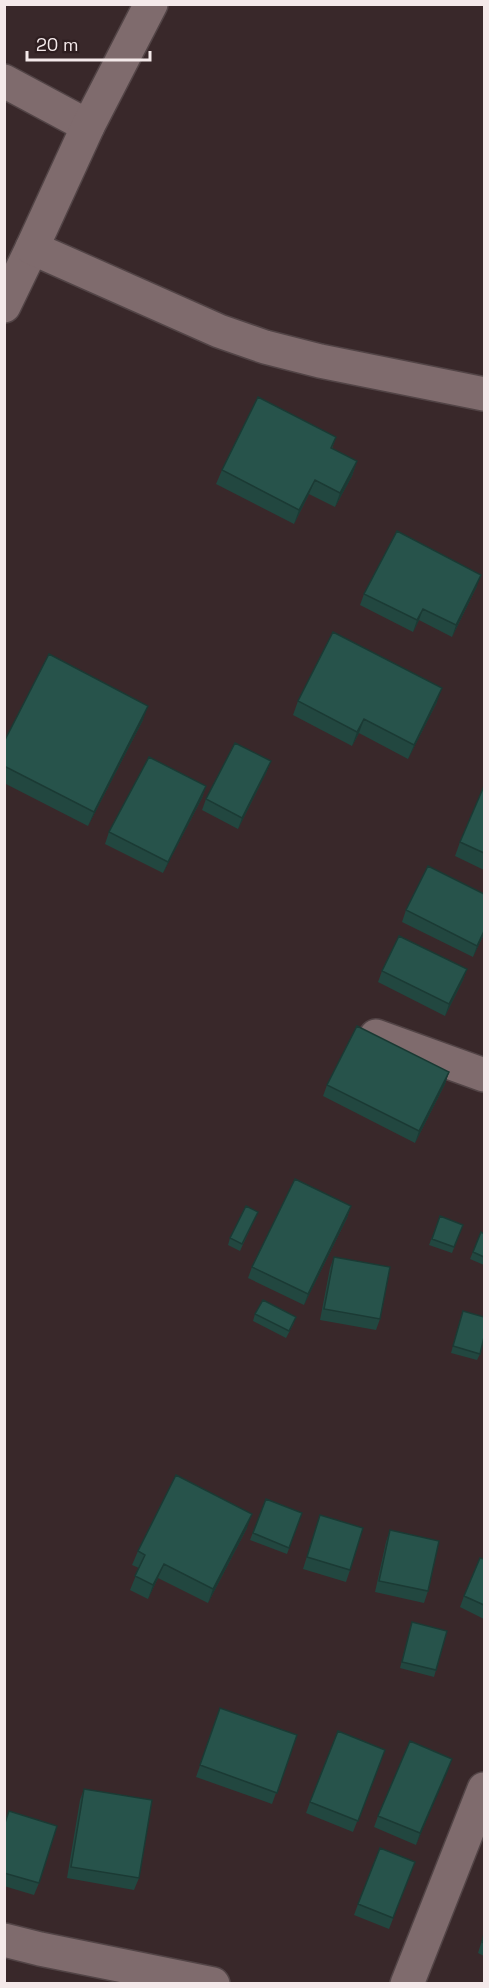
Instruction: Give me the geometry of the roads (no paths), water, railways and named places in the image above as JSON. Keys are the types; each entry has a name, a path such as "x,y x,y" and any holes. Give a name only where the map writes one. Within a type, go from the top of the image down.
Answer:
{"main road":[{"path":"4,306 88,126 151,4"},
{"path":"4,81 88,126"},
{"path":"32,248 198,322 265,346 320,361 484,394"},
{"path":"376,1036 484,1076"},
{"path":"407,1983 481,1810"},
{"path":"4,1940 213,1983"}]}
